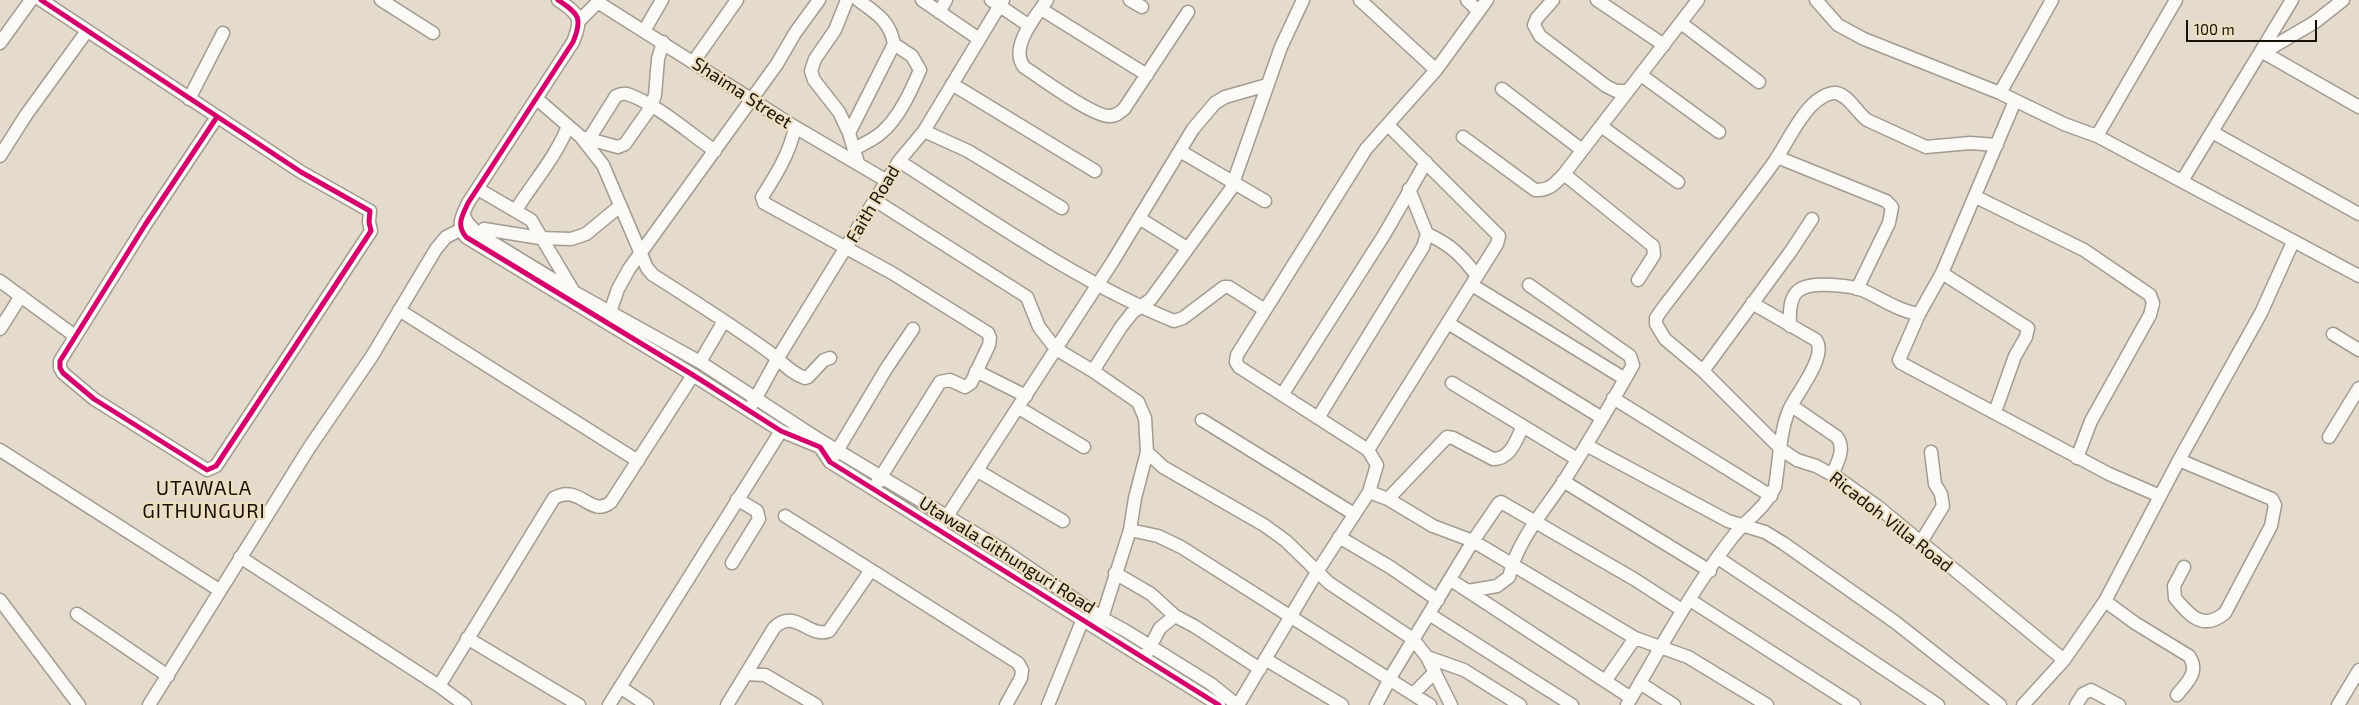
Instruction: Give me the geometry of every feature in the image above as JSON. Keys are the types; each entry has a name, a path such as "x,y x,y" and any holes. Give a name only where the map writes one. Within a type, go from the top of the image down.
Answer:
{"street":[{"path":"0,43 31,0"},
{"path":"40,0 301,172 370,211 369,222 371,231 216,466 210,470 203,469 94,398 67,377 60,368 60,361 217,117"},
{"path":"381,0 433,33"},
{"path":"460,230 463,214 573,42 580,26 571,9 558,0"},
{"path":"644,31 662,0"},
{"path":"694,61 737,0"},
{"path":"610,312 618,289 628,269 641,254 777,64 795,32 819,0"},
{"path":"847,0 835,30 815,59 811,71 814,80 838,112 849,133 858,163"},
{"path":"849,133 894,44 892,31 883,18 858,0"},
{"path":"922,0 979,39"},
{"path":"939,12 946,0"},
{"path":"1130,0 1142,7"},
{"path":"1094,371 1121,327 1140,307 1151,299 1187,248 1221,205 1233,184 1267,84 1303,0"},
{"path":"1360,0 1436,70"},
{"path":"1467,0 1478,11"},
{"path":"1175,616 1160,628 1147,652 1211,684 1238,705 1317,572 1369,492 1377,465 1368,450 1239,367 1236,362 1237,355 1344,182 1377,136 1436,70 1487,0"},
{"path":"1553,0 1537,18 1534,26 1540,36 1606,86 1616,91 1628,91"},
{"path":"1597,0 1664,45"},
{"path":"1463,137 1535,190 1544,191 1550,188 1564,174 1698,0"},
{"path":"1816,0 1838,25 1864,39 2000,93 2064,124 2097,136 2359,276"},
{"path":"2000,93 2052,0"},
{"path":"2097,136 2176,0"},
{"path":"2182,181 2263,52 2292,0"},
{"path":"2263,52 2315,22 2343,0"},
{"path":"579,21 599,1"},
{"name":"Shaima Street","path":"599,1 795,127 887,180"},
{"path":"998,2 1028,25"},
{"name":"Faith Road","path":"748,411 777,359 876,201 887,180 899,161 924,131 979,39 998,2"},
{"path":"1147,75 1044,4 1028,25 1018,53 1019,61 1024,68 1101,114 1118,114 1124,109 1147,75 1188,12"},
{"path":"1681,23 1759,82"},
{"path":"0,156 26,115 87,31"},
{"path":"189,98 223,33"},
{"path":"585,138 622,147 651,107 656,95 658,59 662,42"},
{"path":"854,149 873,138 887,126 900,108 920,70 912,56 894,44"},
{"path":"2263,52 2359,107"},
{"path":"1641,75 1719,132"},
{"path":"952,84 1095,171"},
{"path":"939,530 1098,284 1193,129 1215,103 1225,97 1267,84"},
{"path":"1502,89 1582,150"},
{"path":"585,138 616,96 621,93 627,94 651,107 715,151"},
{"path":"1857,288 1889,223 1892,207 1886,201 1778,157 1813,104 1826,95 1836,93 1845,98 1859,115 1867,120 1926,146 1970,142 1997,145"},
{"path":"537,99 585,138 603,165 641,254 653,275 766,349 805,378 824,360 830,358"},
{"path":"2015,101 1976,197 1942,273 1919,314 1900,355 1901,363 1995,412 2077,458 2160,496"},
{"path":"1368,450 1448,323 1499,236 1388,125"},
{"path":"516,210 535,180 556,153 568,126"},
{"path":"1601,126 1678,182"},
{"path":"795,127 786,155 762,197 764,203 892,273 988,333 990,338 989,345 971,383 965,387 950,380 940,382 874,488"},
{"path":"924,131 968,151 1062,208"},
{"path":"2212,132 2359,214"},
{"path":"1180,151 1233,184 1265,201"},
{"name":"Ricadoh Villa Road","path":"1778,157 1662,308 1656,318 1656,324 1665,339 1703,371 1782,450 1797,460 1816,466 1832,475 1877,506 2064,660"},
{"path":"899,161 1098,284 1140,307 1174,321 1179,320 1224,287 1229,288 1265,310"},
{"path":"1282,395 1384,235 1426,162"},
{"path":"1564,174 1653,246 1654,255 1638,280"},
{"path":"478,189 531,220 540,238 574,292"},
{"path":"1318,418 1423,247 1427,234 1409,189"},
{"path":"1976,197 2084,250 2150,294 2153,303 2150,315 2091,421 2077,458"},
{"path":"876,201 1027,297 1039,327 1056,350 1094,371 1138,402 1142,408 1147,452 1130,530 1102,618"},
{"path":"474,237 484,229 540,238 579,237 620,206"},
{"path":"463,214 474,237"},
{"path":"1139,218 1187,248"},
{"path":"1703,371 1791,251 1812,219"},
{"path":"460,230 700,362 838,450 1003,550 1102,618 1111,630"},
{"path":"148,705 168,676 219,590 309,448 372,356 436,249 446,237 460,230"},
{"path":"1427,234 1447,243 1462,256 1474,280 1625,379"},
{"name":"Utawala Githunguri Road","path":"474,237 780,432 820,447 830,462 1083,619 1111,630 1147,652 1219,705"},
{"path":"2023,705 2064,660 2105,601 2179,460 2261,313 2293,242"},
{"path":"1942,273 2028,328 2026,337 2015,356 1995,412"},
{"path":"0,281 75,336"},
{"path":"1468,591 1497,586 1509,577 1512,564 1523,542 1577,459 1633,365 1630,356 1529,284"},
{"path":"1790,326 1790,305 1794,295 1803,287 1812,284 1857,288 1909,312 1919,314"},
{"path":"0,329 21,296"},
{"path":"1450,580 1606,680 1629,702 1660,646 1718,558 1743,526 1771,496 1775,487 1783,437 1792,406 1813,368 1819,351 1816,340 1752,303"},
{"path":"399,310 638,462"},
{"path":"700,362 724,321"},
{"path":"1448,323 1602,418"},
{"path":"830,462 886,369 913,329"},
{"path":"2333,334 2359,350"},
{"path":"976,371 1026,396"},
{"path":"438,686 554,498 565,493 597,507 604,507 611,502 693,375"},
{"path":"1452,383 1577,459"},
{"path":"2329,437 2359,388"},
{"path":"1614,398 1771,496"},
{"path":"1792,406 1837,437 1841,442 1842,449 1832,475"},
{"path":"1019,408 1084,448"},
{"path":"1202,420 1354,514"},
{"path":"1388,499 1447,437 1453,438 1493,459 1498,459 1508,454 1523,426"},
{"path":"609,705 780,432"},
{"path":"1586,444 1728,521 1765,532 1783,543 1895,622 2000,705"},
{"path":"0,450 219,590"},
{"path":"1147,452 1164,467 1264,525 1286,541 1317,572 1346,596 1413,639 1427,657 1451,705"},
{"path":"1921,542 1943,506 1942,494 1935,484 1931,452"},
{"path":"2179,460 2272,499 2275,505 2271,526 2225,613 2219,618 2207,622 2200,621 2174,598 2174,586 2184,567"},
{"path":"978,471 1063,521"},
{"path":"1563,481 1710,571"},
{"path":"1369,492 1388,499 1433,526 1473,541 1635,638 1688,657 1767,705"},
{"path":"732,563 759,519 757,511 738,499"},
{"path":"1376,705 1413,639 1498,503 1537,522 1686,605 1854,705"},
{"path":"786,516 1018,662 1022,670 1021,678 1006,705"},
{"path":"1130,530 1158,536 1181,547 1430,705"},
{"path":"1339,537 1390,566 1438,600"},
{"path":"240,557 465,705"},
{"path":"1718,558 1938,705"},
{"path":"727,705 774,628 780,622 788,620 820,632 829,631 871,570"},
{"path":"1115,573 1152,594 1175,616 1342,705"},
{"path":"0,600 80,705"},
{"path":"2105,601 2135,623 2189,656 2195,664 2194,672 2177,695"},
{"path":"77,614 168,676"},
{"path":"1429,614 1572,705"},
{"path":"1048,705 1083,619"},
{"path":"467,638 579,705"},
{"path":"1606,680 1635,638"},
{"path":"1427,657 1464,670 1520,705"},
{"path":"2338,705 2359,670"},
{"path":"1413,694 1435,672"},
{"path":"746,674 765,675 816,705"},
{"path":"1640,683 1674,705"},
{"path":"620,687 647,705"},
{"path":"2076,705 2083,694 2091,690 2119,705"}],"cycle path":[{"path":"41,0 301,172 370,211 369,222 371,231 216,466 207,470 94,399 63,373 60,368 60,361 145,225 217,117"},
{"path":"558,0 571,9 577,17 578,27 573,42 468,203 462,216 461,224 466,237 693,375 781,431 820,447 830,462 1219,705"}],"district":[{"name":"UTAWALA GITHUNGURI","path":"204,500"}]}
